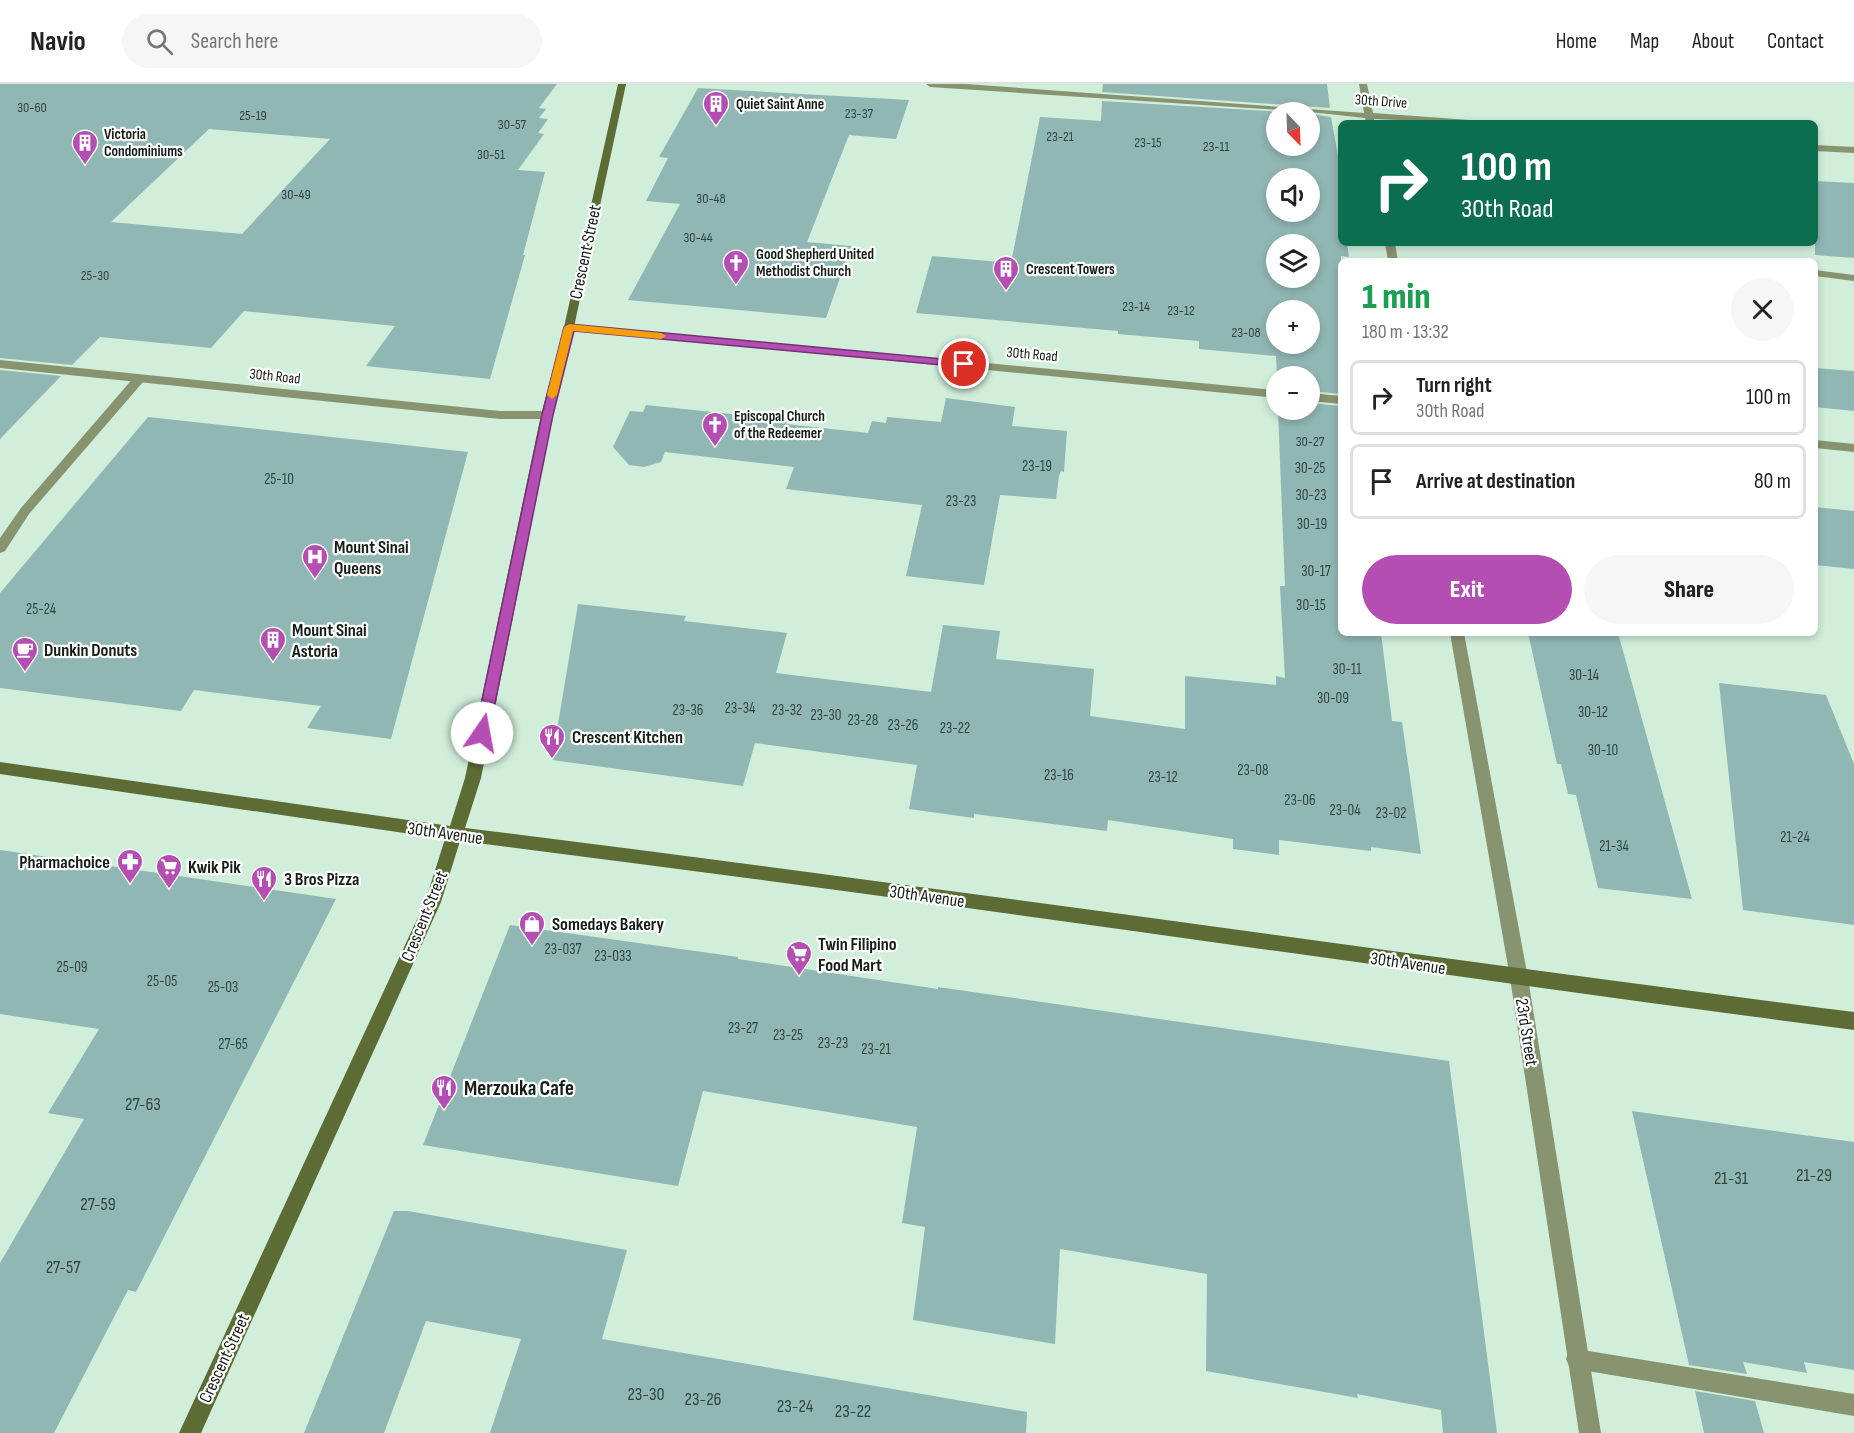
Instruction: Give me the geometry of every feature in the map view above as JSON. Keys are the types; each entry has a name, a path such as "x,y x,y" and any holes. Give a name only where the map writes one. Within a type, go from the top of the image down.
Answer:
{"street":[{"name":"Crescent Street","path":"190,1433 433,902 456,834 472,778 547,415 569,327 622,84"},
{"name":"30th Drive","path":"930,84 1394,120"},
{"path":"1363,84 1369,119"},
{"path":"1818,148 1854,150"},
{"path":"1818,273 1854,278"},
{"name":"30th Road","path":"569,327 1266,392"},
{"name":"30th Road","path":"0,364 500,416 547,415"},
{"path":"0,548 25,511 139,379"},
{"path":"1320,398 1338,400"},
{"path":"1818,444 1854,448"},
{"name":"23rd Street","path":"1458,636 1519,978 1576,1359 1590,1433"},
{"name":"30th Avenue","path":"0,768 456,834 643,857 1519,978 1854,1021"},
{"path":"1576,1359 1854,1406"}],"building":[{"path":"0,84 557,84 539,108 546,109 539,118 548,119 538,133 544,134 518,170 545,172 523,255 525,255 490,379 366,366 395,326 244,311 211,348 100,337 72,365 0,358","holes":["209,129 330,139 242,234 111,222"]},
{"path":"1103,84 1327,84 1330,108 1320,107 1320,102 1266,104 1102,92"},
{"path":"698,88 909,100 896,139 849,135 807,242 851,246 826,318 628,300 680,204 646,201 668,158 659,157"},
{"path":"1102,101 1266,111 1266,156 1320,156 1320,115 1331,117 1338,156 1338,246 1347,246 1349,257 1338,258 1338,394 1320,392 1320,366 1276,366 1276,356 1199,349 1199,341 1118,334 1118,331 916,313 932,256 1011,263 1040,117 1101,121"},
{"path":"1818,181 1854,183 1854,258 1815,255 1815,246 1818,246"},
{"path":"1818,368 1854,371 1854,411 1818,407"},
{"path":"0,370 61,376 0,439"},
{"path":"946,398 1015,407 1012,426 1067,431 1064,472 1061,471 1059,476 1056,499 1000,495 984,585 906,576 922,505 786,489 794,467 665,452 661,462 644,467 629,465 613,447 630,411 643,412 646,405 788,420 786,424 868,433 872,421 886,423 887,417 941,422"},
{"path":"1320,404 1338,406 1338,636 1381,636 1392,721 1402,722 1421,854 1371,847 1371,851 1279,840 1279,855 1233,849 1233,839 1108,820 1107,831 974,814 974,818 909,809 917,765 755,743 743,786 552,760 578,604 686,616 684,621 787,633 776,673 931,692 943,625 1000,631 996,659 1094,669 1090,716 1185,729 1185,676 1276,685 1276,676 1285,678 1280,586 1285,586 1278,420 1320,420"},
{"name":"Mount Sinai Queens","path":"148,417 468,452 391,739 307,728 321,706 194,690 181,711 0,688 0,593"},
{"path":"1818,507 1854,511 1854,569 1818,565"},
{"path":"1529,636 1619,636 1692,899 1598,888 1576,795 1568,794 1561,764 1557,764"},
{"path":"1719,683 1826,695 1854,764 1854,925 1743,910"},
{"path":"0,850 336,899 136,1292 128,1290 54,1433 0,1433 0,1263 84,1119 48,1113 99,1029 0,1014"},
{"path":"510,925 738,957 738,959 938,989 938,987 1449,1061 1497,1433 1443,1433 1441,1410 1357,1394 1358,1398 1206,1371 1207,1274 1060,1249 1055,1344 913,1320 925,1227 902,1223 917,1127 703,1091 678,1186 423,1145"},
{"path":"1632,1111 1854,1142 1854,1370 1804,1362 1807,1373 1743,1362 1747,1374 1689,1365"},
{"path":"394,1211 408,1211 627,1250 602,1339 1027,1412 1026,1433 490,1433 521,1339 426,1321 384,1433 304,1433"},
{"path":"1695,1391 1755,1401 1764,1433 1704,1433"}],"slow traffic":[{"path":"552,395 569,327 661,336"}],"place":[{"name":"Quiet Saint Anne","path":"716,127"},
{"name":"Victoria Condominiums","path":"85,166"},
{"name":"Good Shepherd United Methodist Church","path":"736,286"},
{"name":"Crescent Towers","path":"1006,292"},
{"name":"Episcopal Church of the Redeemer","path":"715,448"},
{"name":"Mount Sinai Queens","path":"315,580"},
{"name":"Mount Sinai Astoria","path":"273,663"},
{"name":"Dunkin Donuts","path":"25,673"},
{"name":"Crescent Kitchen","path":"552,760"},
{"name":"Pharmachoice","path":"130,885"},
{"name":"Kwik Pik","path":"169,890"},
{"name":"3 Bros Pizza","path":"264,902"},
{"name":"Somedays Bakery","path":"532,947"},
{"name":"Twin Filipino Food Mart","path":"799,977"},
{"name":"Merzouka Cafe","path":"444,1111"}],"route":[{"path":"482,733 547,415 569,327 964,364"}]}
